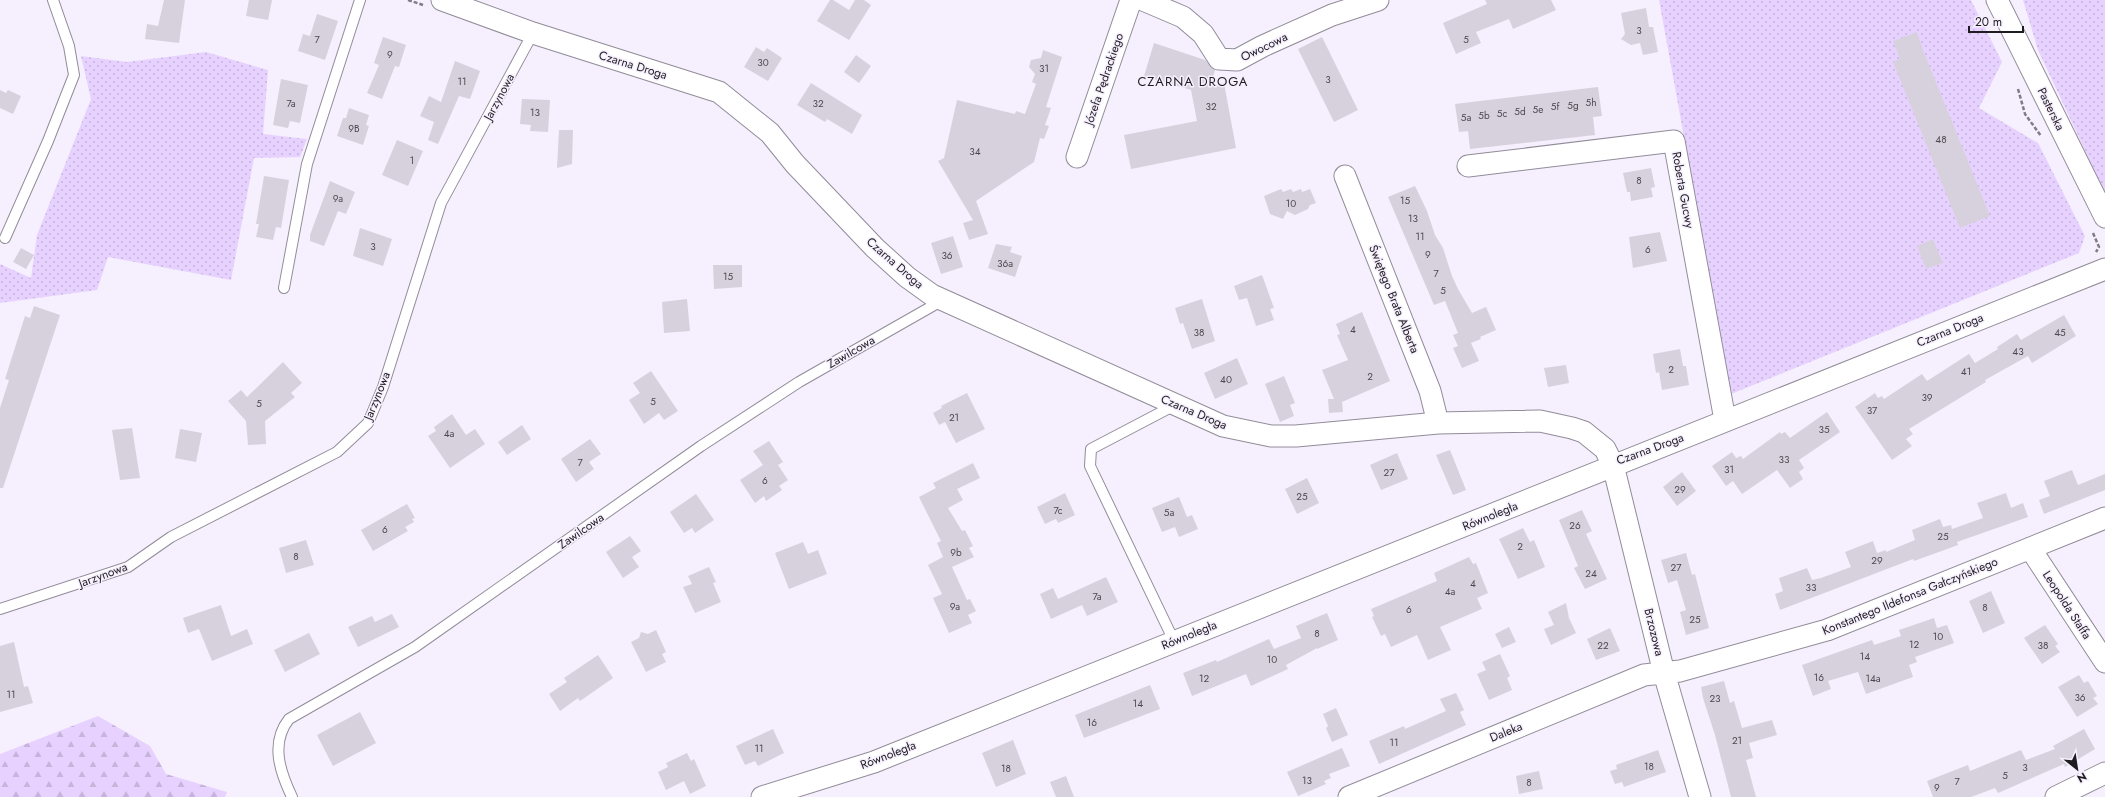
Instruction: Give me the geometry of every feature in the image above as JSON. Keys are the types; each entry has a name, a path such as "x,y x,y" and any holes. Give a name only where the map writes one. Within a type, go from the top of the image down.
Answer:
{"street":[{"name":"Czarna Droga","path":"442,0 480,6 533,33 719,92 770,133 795,164 875,248 907,277 932,295 1223,426 1271,436 1296,436 1438,423 1540,421 1584,432 1605,449 1613,465 2105,269"},
{"name":"Józefa Pędrackiego","path":"1077,157 1131,0"},
{"name":"Owocowa","path":"1142,0 1183,17 1203,34 1218,59 1237,60 1332,15 1378,0"},
{"name":"Pasterska","path":"1997,0 2105,217"},
{"name":"Roberta Gucwy","path":"1468,166 1674,141 1725,420"},
{"name":"Świętego Brata Alberta","path":"1345,176 1430,391 1438,423"},
{"name":"Równoległa","path":"762,797 874,762 1174,641 1557,490 1613,465"},
{"name":"Brzozowa","path":"1613,465 1664,673 1700,797"},
{"name":"Konstantego Ildefonsa Gałczyńskiego","path":"1664,673 1680,671 1827,630 2105,518"},
{"name":"Leopolda Staffa","path":"2030,548 2105,662"},
{"name":"Daleka","path":"1349,797 1644,675 1664,673"},
{"path":"2056,797 2105,773"}],"lane":[{"path":"5,238 48,141 74,75 69,46 54,0"},
{"path":"284,288 307,164 360,0"},
{"name":"Jarzynowa","path":"0,609 128,567 171,537 337,452 368,422 383,387 441,203 533,33"},
{"name":"Zawilcowa","path":"292,797 277,756 282,728 289,719 415,646 701,446 799,382 943,300"},
{"path":"1174,641 1090,466 1091,449 1176,405"}],"green space":[{"path":"1659,0 1971,0 2002,62 1979,108 2038,143 2085,236 2079,253 1731,394"},
{"path":"2023,0 2105,0 2105,193 2038,50"},
{"path":"206,52 268,70 263,134 307,139 300,157 254,158 231,280 108,257 97,290 0,303 0,264 31,278 37,235 91,99 81,56 127,62"},
{"path":"98,716 150,746 166,774 227,792 225,797 0,797 0,754"}],"building":[{"path":"164,0 185,0 179,43 145,39 147,24 158,26"},
{"path":"249,0 272,0 268,20 246,16"},
{"path":"830,0 833,0 849,10 855,0 864,0 871,5 849,40 817,21"},
{"path":"1485,0 1551,0 1556,10 1513,29 1509,19 1476,32 1481,43 1456,54 1443,23 1487,4"},
{"path":"1646,8 1649,27 1653,27 1658,52 1643,55 1640,43 1631,45 1621,39 1625,34 1621,13"},
{"path":"317,14 338,21 325,60 298,51 303,34 310,36"},
{"path":"1917,32 1990,216 1960,228 1893,62 1900,59 1893,41"},
{"path":"383,37 406,45 399,67 395,66 382,99 367,93 379,65 374,63"},
{"path":"1322,37 1358,110 1334,122 1298,49"},
{"path":"1154,43 1205,60 1215,70 1211,85 1224,83 1236,148 1131,169 1124,135 1197,121 1191,90 1144,76"},
{"path":"756,47 764,52 767,48 782,58 768,81 744,67"},
{"path":"1043,50 1062,57 1046,107 1051,108 1045,125 1049,126 1044,139 1040,138 1034,162 976,201 988,234 969,240 963,223 973,220 938,161 944,158 957,100 1015,114 1016,111 1025,114 1036,84 1032,82 1035,74 1029,67 1031,60 1041,58"},
{"path":"856,55 871,66 859,83 844,72"},
{"path":"455,61 480,71 470,99 459,96 438,144 428,140 434,122 420,116 429,96 441,102"},
{"path":"281,79 308,85 300,123 290,121 288,128 273,125"},
{"path":"811,83 862,115 852,134 827,119 825,122 797,105"},
{"path":"1598,87 1602,116 1593,117 1595,135 1470,149 1468,131 1459,132 1455,104"},
{"path":"0,90 6,93 8,90 21,96 13,114 0,108"},
{"path":"522,99 550,100 548,132 530,131 531,125 520,124"},
{"path":"349,108 369,115 366,125 369,126 363,145 337,136 343,118 346,118"},
{"path":"559,130 573,130 572,164 557,168"},
{"path":"397,140 423,151 408,186 382,175"},
{"path":"1651,168 1655,187 1651,188 1653,197 1631,201 1630,192 1627,192 1623,173"},
{"path":"264,176 289,180 281,228 276,227 273,240 256,237 259,224 256,224"},
{"path":"330,181 355,192 346,214 338,211 324,246 310,241 310,235"},
{"path":"1415,186 1427,211 1435,235 1443,248 1458,289 1472,313 1486,307 1496,330 1471,343 1479,361 1462,368 1453,348 1458,346 1453,335 1458,333 1445,301 1434,305 1388,197"},
{"path":"1281,189 1283,192 1291,189 1293,192 1301,189 1302,192 1310,189 1316,203 1310,205 1308,209 1295,215 1287,211 1283,219 1270,214 1264,196"},
{"path":"360,228 392,239 383,266 353,256"},
{"path":"1660,232 1667,261 1633,268 1629,237"},
{"path":"953,236 963,267 941,274 931,243"},
{"path":"1933,239 1943,263 1926,269 1917,246"},
{"path":"996,244 1012,247 1010,252 1022,256 1015,277 988,268"},
{"path":"21,248 34,255 26,269 13,262"},
{"path":"713,265 742,265 742,287 714,289"},
{"path":"1262,275 1274,308 1270,309 1274,320 1256,326 1247,298 1239,300 1234,286"},
{"path":"687,299 690,331 664,333 662,302"},
{"path":"1202,299 1215,341 1192,349 1183,323 1180,324 1175,308"},
{"path":"34,306 60,315 3,488 0,488 0,408 9,380 5,379 25,316 30,318"},
{"path":"1362,312 1390,381 1342,402 1343,412 1329,413 1328,399 1334,399 1322,370 1348,360 1337,335 1340,334 1336,324"},
{"path":"2064,315 2076,336 2032,363 2028,356 1985,380 1986,382 1909,429 1913,434 1906,439 1912,446 1892,460 1855,407 1875,393 1878,398 1882,396 1884,399 1922,374 1927,381 1969,354 1975,363 1998,349 1997,347 2017,334 2021,340"},
{"path":"1680,349 1683,366 1686,366 1689,385 1662,390 1659,372 1656,373 1653,354"},
{"path":"1237,358 1248,384 1215,399 1204,373"},
{"path":"283,362 302,383 291,393 295,397 265,421 266,444 248,445 246,421 228,401 241,390 247,397"},
{"path":"1566,365 1569,383 1548,387 1544,368"},
{"path":"651,371 678,411 664,420 659,413 644,424 629,400 640,393 633,383"},
{"path":"1284,376 1295,403 1290,405 1294,416 1280,422 1265,384"},
{"path":"967,393 985,429 956,443 945,422 939,425 933,413 942,408 941,406"},
{"path":"1827,412 1840,432 1799,460 1804,468 1799,472 1803,479 1790,488 1777,470 1742,494 1733,481 1726,486 1712,466 1732,452 1736,458 1741,456 1743,459 1780,432 1781,434 1785,432 1790,438"},
{"path":"452,414 466,435 475,429 485,444 450,468 428,436 436,431 434,427"},
{"path":"522,425 531,439 507,455 498,442"},
{"path":"132,428 140,478 120,480 112,430"},
{"path":"180,429 202,433 196,462 175,458"},
{"path":"590,439 601,454 589,462 594,469 576,482 561,459"},
{"path":"769,441 783,462 778,465 788,480 779,486 782,490 766,501 764,496 755,503 740,480 763,465 753,451"},
{"path":"1450,450 1466,490 1453,495 1436,455"},
{"path":"1397,453 1408,479 1381,490 1370,465"},
{"path":"973,463 980,478 957,489 963,500 948,508 962,531 965,530 973,546 969,548 974,557 952,567 967,600 970,599 976,611 968,615 972,623 949,633 933,598 942,594 928,565 943,557 937,543 941,541 919,497 936,488 933,483"},
{"path":"2072,470 2078,485 2105,474 2105,490 2044,514 2039,500 2050,496 2044,481"},
{"path":"1682,472 1696,491 1677,506 1663,487"},
{"path":"1307,478 1319,503 1297,514 1285,489"},
{"path":"1065,493 1075,515 1058,523 1056,519 1045,524 1037,507"},
{"path":"2006,493 2011,508 2023,503 2028,517 1957,542 1958,545 1914,561 1913,559 1780,610 1775,594 1783,591 1779,578 1807,568 1812,580 1821,578 1851,567 1845,552 1873,541 1877,553 1886,550 1886,552 1915,540 1912,530 1940,519 1943,527 1951,525 1952,529 1983,518 1977,503"},
{"path":"696,494 714,520 695,533 692,528 684,533 670,512"},
{"path":"1179,497 1187,517 1192,515 1198,529 1179,537 1175,527 1162,532 1152,508"},
{"path":"407,504 415,518 412,519 414,522 405,527 408,531 373,551 361,530"},
{"path":"1582,510 1592,531 1586,534 1607,579 1585,589 1574,568 1578,566 1559,520"},
{"path":"1523,528 1530,542 1534,540 1545,567 1518,579 1499,539"},
{"path":"630,536 641,551 632,557 639,567 623,578 606,552"},
{"path":"306,540 314,565 286,573 279,548"},
{"path":"803,542 808,554 818,550 827,574 789,589 775,553"},
{"path":"1686,553 1692,575 1695,574 1709,628 1686,635 1680,612 1686,610 1677,580 1668,583 1661,560"},
{"path":"1469,557 1473,564 1476,563 1488,593 1477,598 1482,609 1440,627 1451,650 1428,660 1417,635 1391,647 1385,634 1381,636 1372,617 1374,616 1371,609 1437,581 1434,573"},
{"path":"709,567 716,582 713,583 721,602 695,613 683,587 692,584 688,576"},
{"path":"1106,577 1118,602 1087,616 1082,605 1051,619 1040,594 1053,588 1058,599"},
{"path":"1991,591 2005,623 1983,633 1969,601"},
{"path":"1566,603 1569,618 1576,633 1551,645 1544,629 1554,625 1548,612"},
{"path":"221,605 231,636 247,629 253,644 212,661 199,629 188,633 183,618"},
{"path":"1327,613 1338,640 1317,648 1286,665 1288,669 1251,686 1246,674 1192,696 1183,673 1216,660 1217,662 1269,639 1274,649 1301,638 1296,626"},
{"path":"392,614 399,627 358,647 348,627 372,616 375,622"},
{"path":"1934,618 1937,628 1947,625 1954,643 1915,657 1917,662 1909,665 1913,677 1866,694 1858,672 1828,681 1831,689 1813,696 1802,665 1872,640 1874,645 1901,636 1899,630"},
{"path":"2045,625 2058,644 2055,646 2060,652 2042,664 2024,638"},
{"path":"1509,627 1516,642 1502,648 1495,634"},
{"path":"1610,628 1620,651 1596,660 1587,639"},
{"path":"656,630 666,652 662,654 666,662 646,672 631,642 639,638 641,632 648,634"},
{"path":"309,633 320,654 285,672 274,650"},
{"path":"14,642 24,687 28,686 33,703 0,712 0,646"},
{"path":"1500,654 1510,676 1507,678 1512,690 1489,700 1477,674 1486,670 1482,662"},
{"path":"598,655 613,678 580,701 578,698 560,711 549,694 567,682 564,678"},
{"path":"2079,675 2084,683 2088,681 2097,696 2093,698 2098,704 2077,717 2058,687"},
{"path":"1724,681 1730,703 1734,701 1742,728 1772,720 1777,735 1749,743 1753,758 1746,760 1756,797 1731,797 1715,735 1703,698 1701,687"},
{"path":"1150,685 1160,709 1084,738 1075,715"},
{"path":"1456,693 1464,710 1460,712 1466,725 1379,764 1369,741 1404,726 1405,729 1446,711 1440,699"},
{"path":"1336,708 1348,735 1332,742 1326,728 1328,726 1323,714"},
{"path":"360,712 376,743 333,766 317,735"},
{"path":"773,729 784,753 758,766 755,761 745,765 736,746"},
{"path":"2084,729 2095,749 2065,767 2064,764 1998,793 1995,788 1971,797 1933,797 1927,781 1968,765 1970,771 2021,750 2026,760 2055,749 2053,746"},
{"path":"1013,740 1026,774 996,787 982,753"},
{"path":"1342,748 1350,766 1329,774 1331,778 1324,781 1326,784 1298,796 1287,772"},
{"path":"1658,750 1666,772 1624,787 1622,782 1615,784 1610,771 1617,769 1616,765"},
{"path":"687,753 691,761 694,759 706,786 690,794 684,781 666,790 658,772 668,767 666,763"},
{"path":"1539,771 1543,789 1519,794 1516,776"},
{"path":"1066,776 1074,797 1056,797 1050,782"}],"district":[{"name":"CZARNA DROGA","path":"1193,81"}]}
